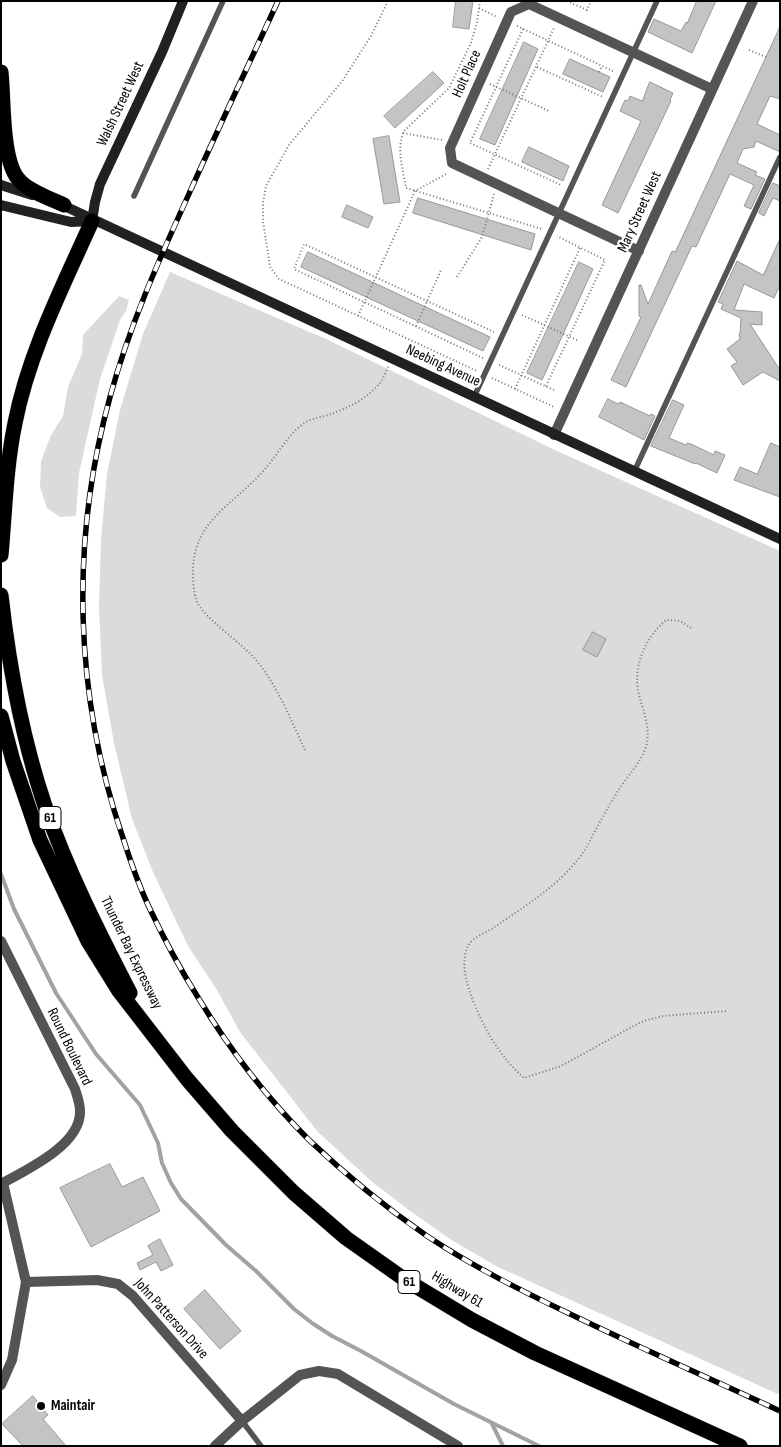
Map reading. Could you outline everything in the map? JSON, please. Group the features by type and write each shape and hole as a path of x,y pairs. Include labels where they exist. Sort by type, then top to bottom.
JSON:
{"highway":[{"path":"1,72 7,154 14,174 22,184 64,205"},
{"path":"1,555 9,462 15,423 27,375 45,325 92,221"},
{"name":"Thunder Bay Expressway","path":"1,595 7,649 19,709 46,806 75,878 147,1025"},
{"name":"Thunder Bay Expressway","path":"1,716 13,761 40,840 88,941 118,991 147,1025"},
{"name":"Highway 61","path":"147,1025 187,1079 232,1131 294,1193 346,1238 368,1254 404,1279 472,1320 535,1352 740,1446"}],"main road":[{"name":"Walsh Street West","path":"92,221 100,184 162,52 183,1"},
{"name":"Neebing Avenue","path":"1,185 64,205 92,221 392,358 780,539"},
{"name":"Neebing Avenue","path":"1,205 72,222 92,221"}],"street":[{"name":"Mary Street West","path":"554,435 752,1"},
{"name":"Holt Place","path":"459,166 452,163 450,148 511,12 528,4 712,89"},
{"path":"459,166 639,251"},
{"name":"Round Boulevard","path":"1,941 75,1089 80,1112 75,1129 63,1145 36,1165 2,1184 26,1282"},
{"name":"John Patterson Drive","path":"26,1282 97,1280 118,1284 133,1296 242,1421"},
{"path":"1,1386 12,1360 26,1282"},
{"path":"215,1446 242,1421 300,1375 319,1371 338,1374 458,1446"}],"lane":[{"path":"134,196 223,1"},
{"path":"474,397 657,1"},
{"path":"634,472 780,158"},
{"path":"242,1421 261,1446"}],"path":[{"path":"388,1 371,36 343,80 285,151 266,186 263,202 263,221 270,268 279,280 564,412"},
{"path":"567,1 587,10 591,1"},
{"path":"479,8 623,76"},
{"path":"484,178 559,18"},
{"path":"523,29 470,142 570,189"},
{"path":"749,50 766,57"},
{"path":"581,62 583,57"},
{"path":"536,66 605,98"},
{"path":"599,72 602,66"},
{"path":"481,79 549,111"},
{"path":"403,133 453,142"},
{"path":"394,146 400,145"},
{"path":"358,316 415,191 459,166"},
{"path":"398,168 403,167"},
{"path":"457,277 482,237 497,184"},
{"path":"401,190 406,188"},
{"path":"470,212 471,208"},
{"path":"504,223 506,218"},
{"path":"524,229 526,224"},
{"path":"546,386 605,260 550,233"},
{"path":"496,332 304,244 294,269 556,391"},
{"path":"310,252 312,248"},
{"path":"515,389 580,248"},
{"path":"416,326 441,270"},
{"path":"381,284 383,280"},
{"path":"590,280 594,282"},
{"path":"398,292 400,288"},
{"path":"407,296 409,292"},
{"path":"417,301 419,297"},
{"path":"579,302 584,304"},
{"path":"513,311 579,341"},
{"path":"451,316 453,312"},
{"path":"571,319 576,322"},
{"path":"470,325 472,321"},
{"path":"558,351 562,353"},
{"path":"305,750 282,700 258,662 248,650 206,614 197,602 193,582 194,558 204,530 225,506 264,471 295,431 307,421 333,413 360,400 380,384 392,358"},
{"path":"548,370 552,372"},
{"path":"691,628 680,621 666,620 656,628 640,657 637,680 647,723 646,744 642,756 602,818 584,854 555,883 521,909 476,938 466,949 464,959 467,982 481,1021 497,1047 524,1078 561,1066 641,1022 662,1016 727,1011"}],"shaded area":[{"path":"170,272 326,339 557,451 780,551 780,1395 498,1267 453,1241 410,1211 370,1180 317,1131 240,1032 217,990 188,946 153,872 132,819 114,743 102,675 99,607 101,539 107,474 120,410 143,334"},
{"path":"119,296 129,300 126,311 120,320 100,379 79,473 76,516 60,517 47,508 40,487 41,461 51,435 63,416 68,387 82,354 83,335"}],"building":[{"path":"456,1 473,1 469,29 453,27"},
{"path":"697,1 716,1 692,53 648,32 654,19 681,31 687,23"},
{"path":"780,27 780,99 770,96 757,124 780,135 780,152 756,141 754,147 743,149 737,163 757,172 755,175 765,179 751,209 744,206 754,185 730,174 696,247 692,246 626,387 611,380 641,317 639,316 639,285 641,285 648,304 672,251 675,252"},
{"path":"524,42 538,49 495,145 480,139"},
{"path":"570,59 610,77 603,92 563,74"},
{"path":"433,72 444,83 395,128 384,116"},
{"path":"650,82 673,93 671,101 618,213 602,205 641,121 620,111 625,100 628,101 630,96 642,101"},
{"path":"389,136 400,202 384,204 373,139"},
{"path":"529,147 569,166 563,181 522,162"},
{"path":"773,183 780,186 780,201 773,198 764,216 759,213"},
{"path":"418,198 535,234 531,250 413,213"},
{"path":"347,205 373,217 368,228 342,217"},
{"path":"780,239 780,285 774,298 744,284 734,310 762,312 762,325 750,324 780,370 780,381 763,372 743,385 731,366 737,362 727,349 740,339 741,318 721,309 723,304 718,302 737,261 763,275"},
{"path":"308,252 490,337 483,351 301,267"},
{"path":"579,262 593,269 542,380 527,373"},
{"path":"608,399 618,404 620,402 650,416 651,414 655,416 644,440 599,417"},
{"path":"673,400 684,405 669,438 686,445 687,443 691,444 714,455 715,451 725,455 717,473 651,446"},
{"path":"771,443 780,447 780,497 734,480 740,467 757,474"},
{"path":"593,632 606,639 597,657 583,650"},
{"path":"110,1164 122,1187 143,1177 160,1211 91,1247 60,1188"},
{"path":"160,1239 173,1265 161,1271 156,1262 140,1270 137,1263 153,1255 148,1246"},
{"path":"205,1290 241,1331 220,1349 184,1309"},
{"path":"33,1396 48,1415 43,1419 66,1446 23,1446 3,1425"}],"waterway":[{"path":"1,874 14,909 56,993 96,1054 140,1105 158,1143 162,1163 181,1199 226,1245 256,1271 294,1309 312,1323 454,1404 539,1446"},
{"path":"492,1424 503,1446"}],"railway":[{"path":"278,1 145,295 126,345 110,397 97,452 88,507 84,563 83,618 87,674 95,729 107,784 131,863 148,905 172,953 223,1037 278,1107 309,1140 352,1178 396,1214 427,1236 496,1277 594,1326 780,1411"}],"place":[{"name":"Maintair","path":"41,1406"}]}
